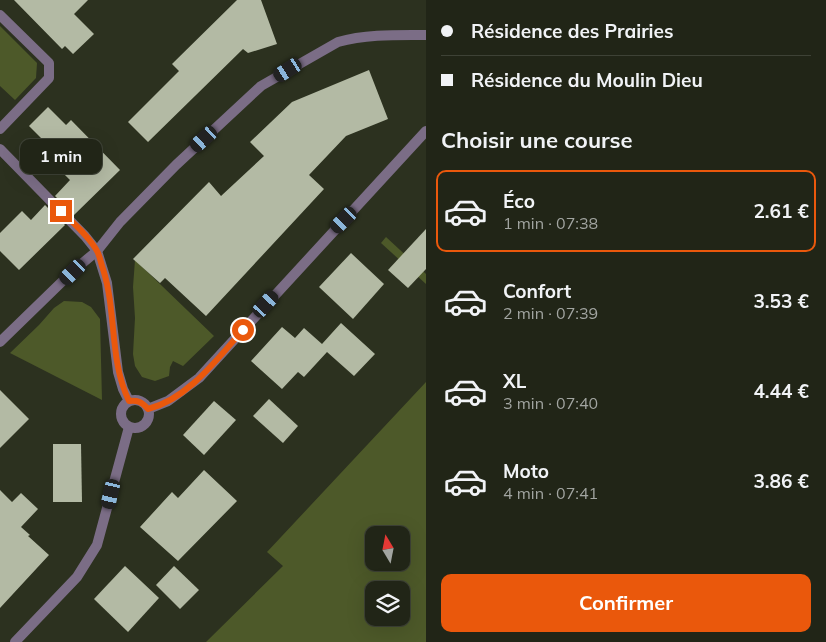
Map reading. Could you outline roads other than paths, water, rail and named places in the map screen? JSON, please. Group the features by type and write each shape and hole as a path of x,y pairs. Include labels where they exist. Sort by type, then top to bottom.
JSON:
{"street":[{"path":"0,15 49,63 48,78 0,129"},
{"path":"0,342 97,251 120,222 176,165 261,86 338,42 350,38 386,35 426,35"},
{"path":"148,409 168,401 199,378 426,131"},
{"path":"0,148 85,236 97,251 107,283 118,372 129,401"},
{"path":"136,400 143,403 148,409 149,416 147,422 142,427 135,429 128,427 121,418 121,411 129,401 136,400"},
{"path":"15,642 77,577 97,545 128,427"}]}
